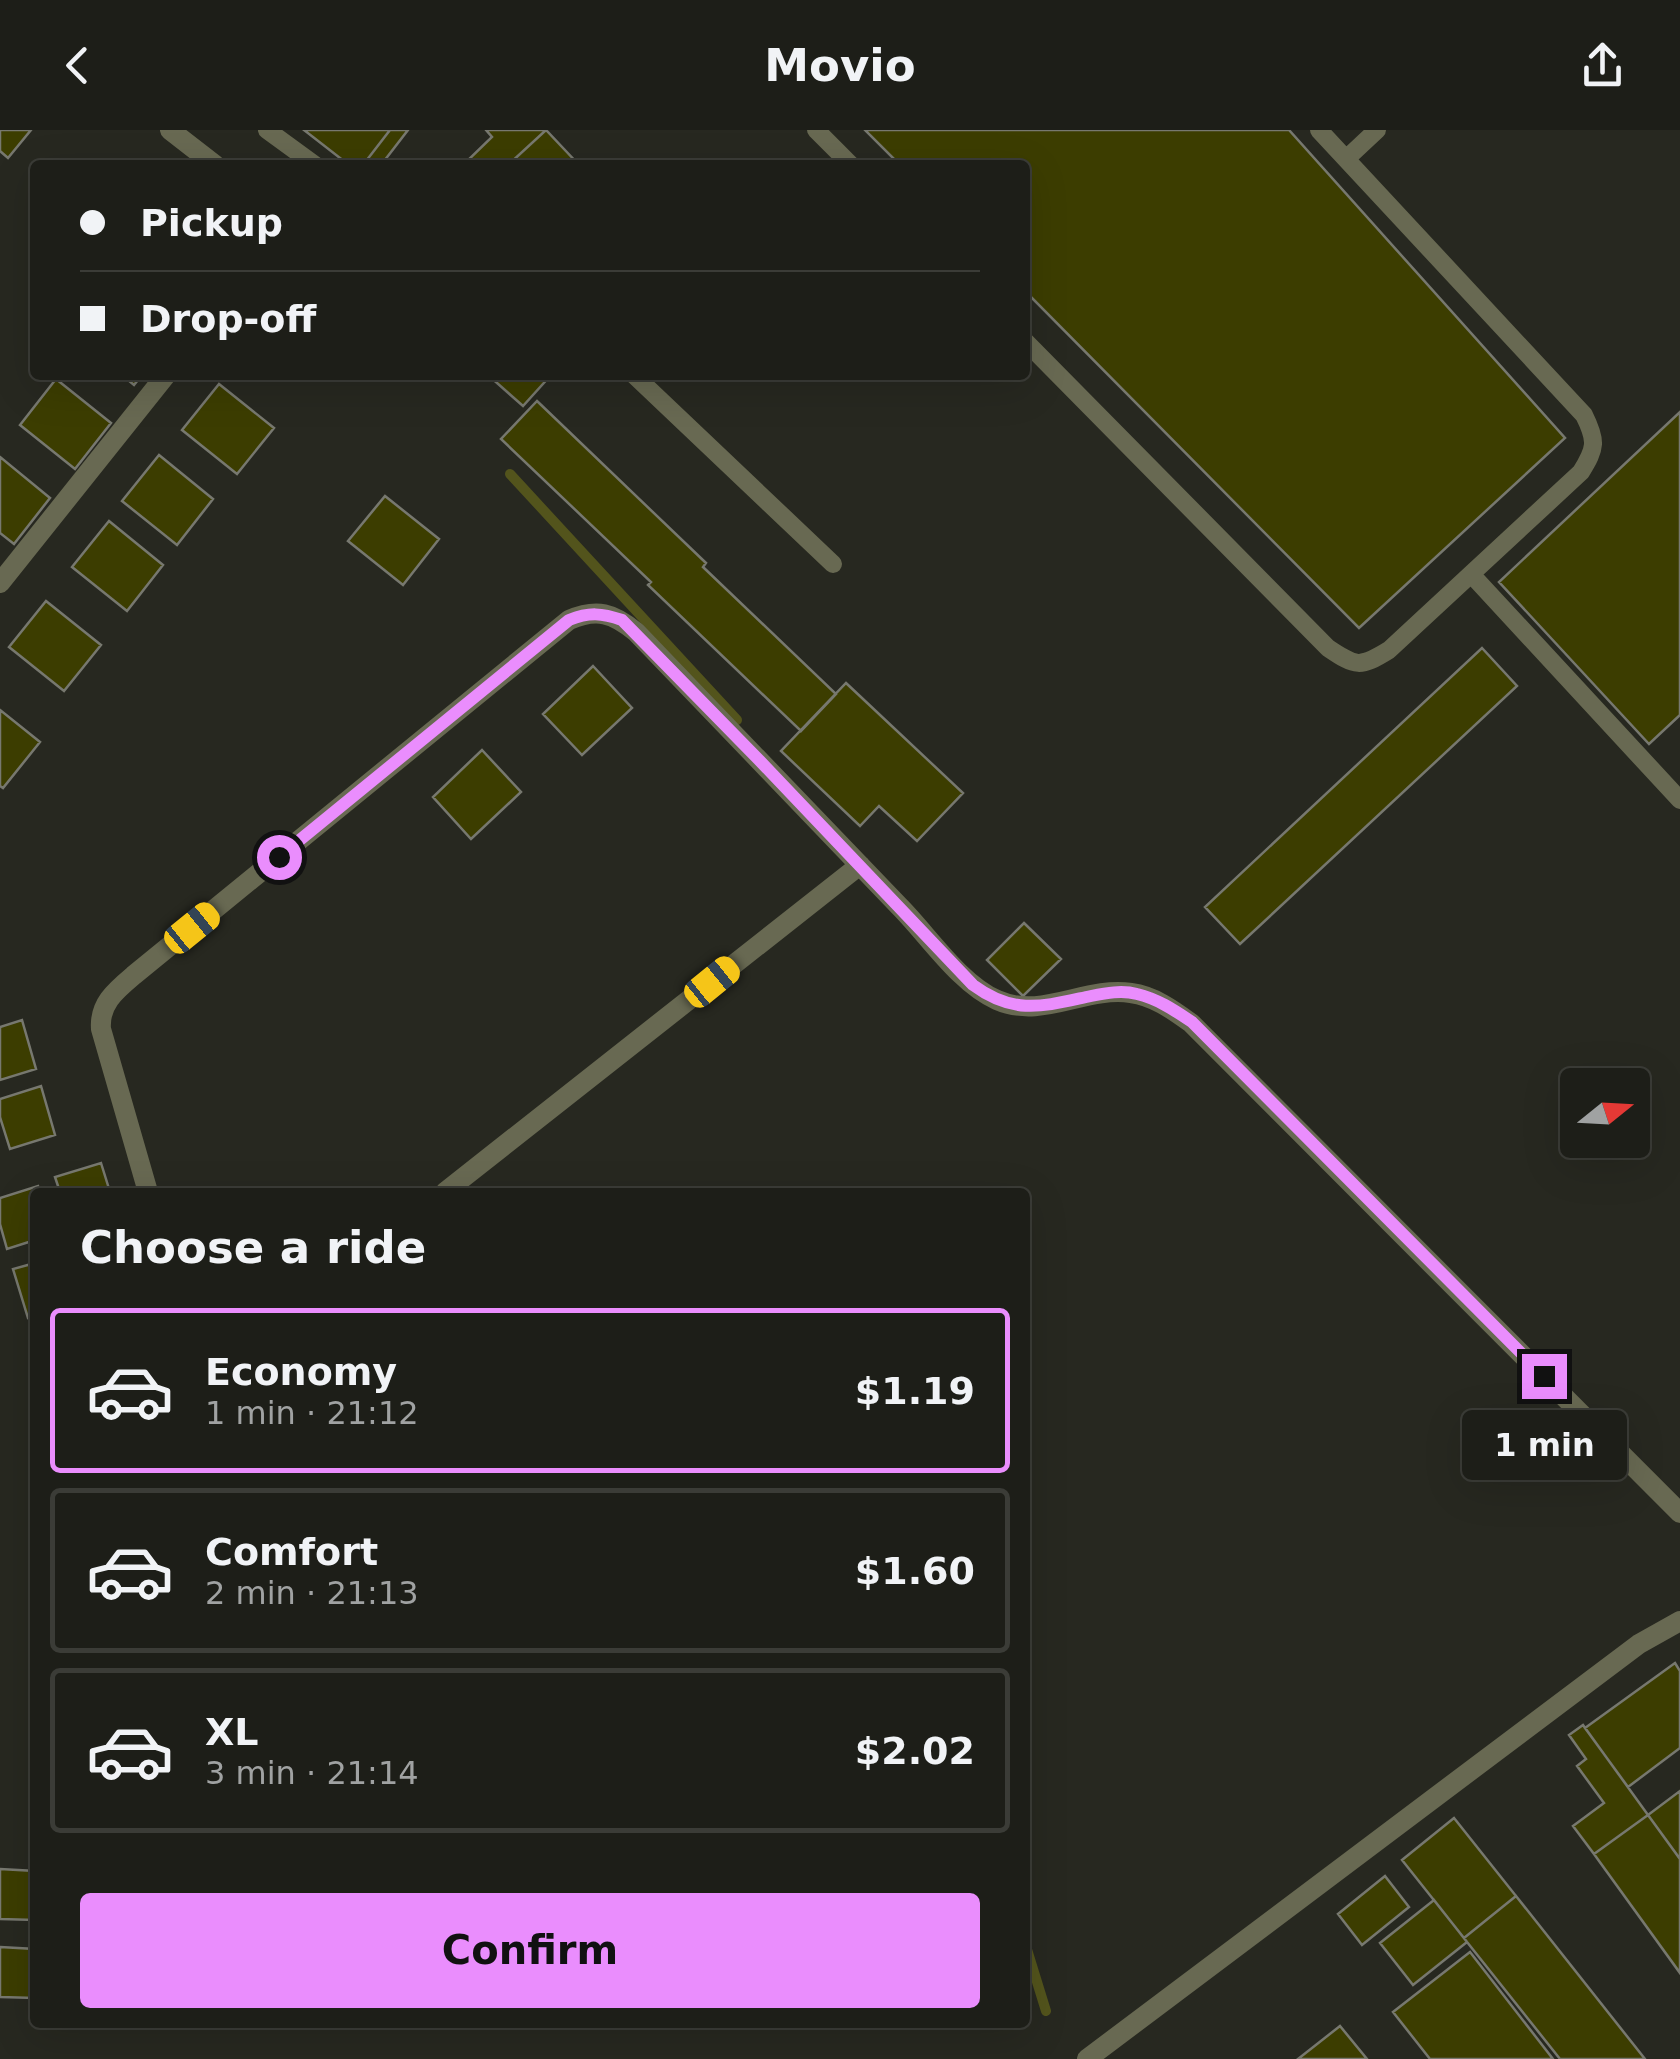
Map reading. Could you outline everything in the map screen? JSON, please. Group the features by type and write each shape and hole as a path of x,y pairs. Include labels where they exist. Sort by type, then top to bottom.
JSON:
{"street":[{"path":"170,130 209,160"},
{"path":"0,583 162,380"},
{"path":"147,1188 101,1030 102,1009 108,999 569,620 586,613 604,614 622,620 984,993 1013,1006 1046,1006 1107,992 1136,993 1164,1004 1192,1022 1680,1513"},
{"path":"450,1188 860,865"},
{"path":"1087,2059 1639,1644 1680,1621"}],"lane":[{"path":"267,130 308,160"},
{"path":"816,130 846,160"},
{"path":"1030,346 1328,648 1350,662 1369,662 1389,650 1581,472 1594,452 1593,434 1584,415 1319,130"},
{"path":"1346,159 1377,130"},
{"path":"639,380 833,564"},
{"path":"1472,574 1680,800"}],"building":[{"path":"0,130 31,130 8,158 0,151"},
{"path":"304,130 390,130 367,160 343,160"},
{"path":"390,130 408,130 385,160 367,160"},
{"path":"486,130 546,130 513,160 468,160 492,137"},
{"path":"546,130 574,160 513,160"},
{"path":"865,130 1289,130 1565,438 1359,628 1030,296 1030,160 895,160"},
{"path":"55,380 111,423 75,469 20,425"},
{"path":"494,380 546,380 523,406"},
{"path":"219,384 274,428 237,474 182,430"},
{"path":"537,401 836,694 801,731 501,439"},
{"path":"1680,412 1680,715 1649,744 1499,582"},
{"path":"159,455 213,499 177,545 122,501"},
{"path":"0,457 50,498 14,544 0,533"},
{"path":"385,496 439,539 403,585 348,541"},
{"path":"109,521 163,565 127,611 72,567"},
{"path":"46,601 101,645 64,691 9,647"},
{"path":"1482,648 1517,686 1240,944 1205,907"},
{"path":"593,666 632,708 582,755 543,714"},
{"path":"846,683 963,793 917,841 879,806 860,826 781,751"},
{"path":"0,710 40,742 3,788 0,786"},
{"path":"482,750 521,792 471,839 433,797"},
{"path":"1024,923 1061,959 1023,996 987,960"},
{"path":"22,1020 36,1069 0,1080 0,1027"},
{"path":"41,1086 55,1135 10,1149 0,1117 0,1099"},
{"path":"101,1163 109,1188 59,1188 55,1177"},
{"path":"30,1189 30,1242 7,1249 0,1224 0,1198"},
{"path":"30,1264 30,1317 28,1318 13,1269"},
{"path":"1675,1663 1680,1671 1680,1748 1628,1787 1585,1728"},
{"path":"1583,1725 1648,1815 1594,1854 1573,1826 1604,1803 1577,1766 1586,1759 1569,1735"},
{"path":"1680,1791 1680,1859 1648,1815"},
{"path":"1648,1815 1680,1859 1680,1973 1594,1854"},
{"path":"1454,1818 1516,1896 1464,1938 1402,1860"},
{"path":"0,1869 30,1871 30,1920 0,1919"},
{"path":"1385,1876 1409,1907 1362,1945 1338,1914"},
{"path":"1516,1896 1645,2059 1560,2059 1467,1942 1464,1938"},
{"path":"1434,1900 1467,1942 1413,1985 1380,1943"},
{"path":"0,1947 30,1949 30,1998 0,1997"},
{"path":"1470,1952 1553,2059 1430,2059 1393,2012"},
{"path":"1340,2026 1367,2059 1298,2059"}],"waterway":[{"path":"510,474 737,720"},
{"path":"1030,1959 1046,2011"}],"route":[{"path":"279,857 569,620 586,613 622,620 973,985 1013,1006 1029,1007 1107,992 1136,993 1164,1004 1192,1022 1544,1376"}]}
